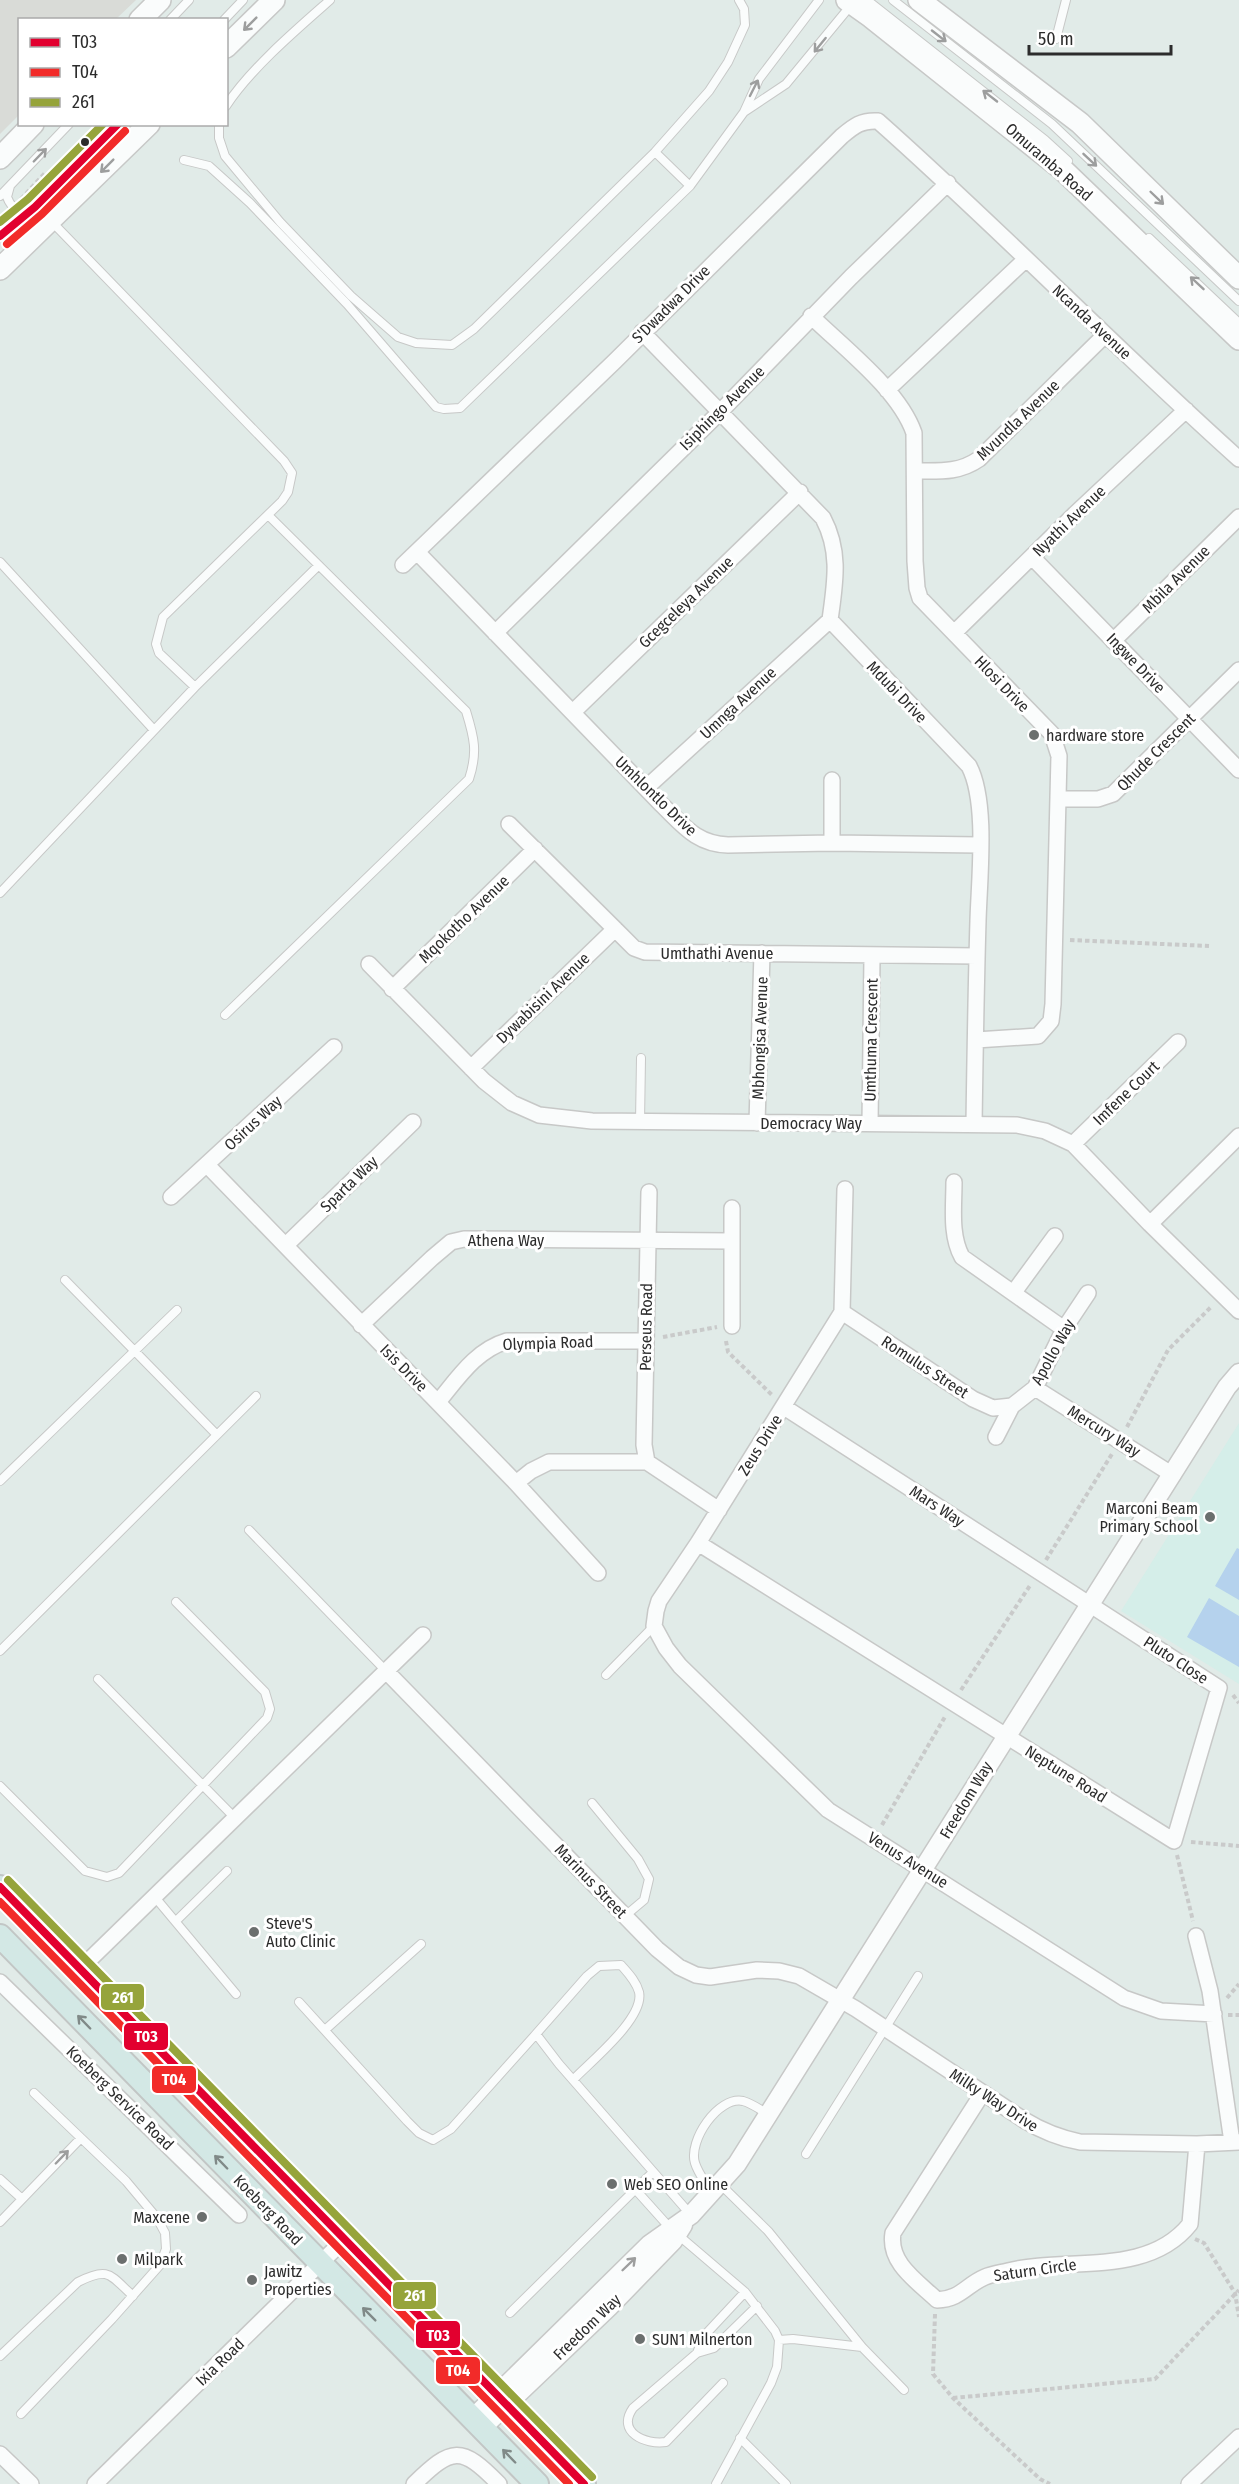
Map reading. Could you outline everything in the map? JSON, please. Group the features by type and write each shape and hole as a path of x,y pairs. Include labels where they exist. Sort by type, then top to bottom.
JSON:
{"main road":[{"path":"142,18 160,0"},
{"path":"228,45 274,0"},
{"path":"919,0 1080,123 1239,278"},
{"name":"Omuramba Road","path":"855,1 1062,169 1239,339"},
{"path":"0,158 31,126"},
{"path":"0,269 146,126"},
{"name":"Koeberg Road","path":"0,1887 584,2484"},
{"name":"Koeberg Road","path":"0,1936 537,2484"}],"street":[{"name":"S'Dwadwa Drive","path":"403,566 777,198 858,123 878,121 948,183"},
{"name":"Ncanda Avenue","path":"948,183 1105,335 1239,459"},
{"name":"Isiphingo Avenue","path":"495,633 948,183"},
{"path":"887,390 1026,259"},
{"name":"Hlosi Drive","path":"812,316 887,390 909,417 914,433 917,588 920,598 1052,734 1059,756 1051,1021 1038,1036 976,1040"},
{"path":"642,332 823,518 832,535 835,578 830,620"},
{"name":"Mvundla Avenue","path":"916,471 954,471 967,467 979,459 1105,335"},
{"name":"Nyathi Avenue","path":"954,633 1186,410"},
{"name":"Gcegceleya Avenue","path":"573,712 800,492"},
{"name":"Mbila Avenue","path":"1113,640 1239,517"},
{"name":"Umhlontlo Drive","path":"417,552 689,831 712,844 979,845"},
{"name":"Ingwe Drive","path":"1032,557 1239,770"},
{"name":"Umnga Avenue","path":"646,788 830,620"},
{"name":"Mdubi Drive","path":"830,620 969,766 978,789 974,1124"},
{"name":"Qhude Crescent","path":"1058,799 1098,799 1113,794 1239,670"},
{"path":"832,780 832,843"},
{"name":"Umthathi Avenue","path":"509,824 634,948 645,952 872,957 977,956"},
{"name":"Mqokotho Avenue","path":"392,989 535,849"},
{"name":"Dywabisini Avenue","path":"471,1068 615,929"},
{"name":"Mbhongisa Avenue","path":"757,1123 762,953"},
{"name":"Umthuma Crescent","path":"870,1124 872,957"},
{"name":"Democracy Way","path":"369,964 471,1068 512,1103 538,1115 592,1121 640,1122 974,1124 1030,1127 1046,1131 1073,1144 1239,1311"},
{"name":"Imfene Court","path":"1073,1144 1178,1042"},
{"name":"Osirus Way","path":"171,1197 208,1166 334,1047"},
{"name":"Sparta Way","path":"286,1245 413,1122"},
{"path":"1150,1224 1239,1136"},
{"name":"Isis Drive","path":"208,1166 516,1483 598,1573"},
{"path":"954,1182 954,1228 957,1248 962,1257 1064,1329"},
{"path":"842,1312 845,1189"},
{"name":"Perseus Road","path":"647,1462 644,1455 646,1241 649,1192"},
{"path":"728,1326 732,1208"},
{"path":"1014,1292 1055,1236"},
{"name":"Athena Way","path":"361,1325 451,1242 464,1239 731,1241"},
{"name":"Apollo Way","path":"996,1437 1012,1406 1035,1388 1064,1329 1088,1293"},
{"name":"Romulus Street","path":"842,1312 973,1399 993,1407 1012,1406"},
{"name":"Zeus Drive","path":"654,1626 659,1601 698,1544 842,1312"},
{"name":"Olympia Road","path":"438,1402 478,1355 500,1343 507,1341 646,1341"},
{"name":"Freedom Way","path":"477,2423 633,2261 681,2224 737,2164 1005,1736 1227,1388 1239,1373"},
{"name":"Mercury Way","path":"1035,1388 1173,1475"},
{"name":"Mars Way","path":"784,1407 1090,1605"},
{"path":"516,1483 531,1471 549,1462 647,1462 719,1510"},
{"name":"Neptune Road","path":"698,1544 1174,1841"},
{"name":"Pluto Close","path":"1090,1605 1219,1688 1174,1841"},
{"name":"Venus Avenue","path":"654,1626 666,1648 680,1666 816,1800 1124,1998 1161,2012 1214,2014"},
{"path":"80,1969 423,1635"},
{"name":"Marinus Street","path":"386,1671 625,1916 679,1967 696,1976 710,1977 757,1970 779,1971 799,1976 840,1999"},
{"path":"1196,1936 1214,2014 1235,2142"},
{"name":"Koeberg Service Road","path":"0,1982 239,2215"},
{"name":"Milky Way Drive","path":"840,1999 982,2094 1044,2132 1080,2142 1197,2144 1235,2142"},
{"path":"937,2300 896,2258 892,2250 893,2234 982,2094"},
{"path":"1182,2234 1190,2224 1192,2214 1197,2144"},
{"name":"Saturn Circle","path":"937,2300 950,2299 984,2277 1011,2270 1127,2259 1144,2255 1164,2247 1182,2234"},
{"name":"Ixia Road","path":"95,2484 345,2239"},
{"path":"1189,2484 1239,2437"},
{"path":"0,2454 31,2484"},
{"path":"414,2484 437,2462 453,2456 473,2459 499,2484"}],"lane":[{"path":"172,18 189,0"},
{"path":"228,103 270,56 330,0"},
{"path":"219,126 219,138 225,156 280,222 351,296 398,337 416,343 452,345 474,329 655,152 709,91 728,62 745,25 744,9 739,0"},
{"path":"184,160 209,166 250,202 347,304 436,407 460,408 690,186 744,112 759,79 819,0"},
{"path":"893,0 1052,124 1239,301"},
{"path":"1056,39 1066,0"},
{"path":"744,112 786,84 855,1 1046,140 1071,164"},
{"path":"226,18 242,2"},
{"path":"0,195 67,126"},
{"path":"0,236 35,207 116,126"},
{"path":"655,152 690,186"},
{"path":"11,185 8,197 13,207 22,212 35,207"},
{"path":"51,221 284,462 292,473 292,482 288,492 268,515 163,617 156,644 159,653 195,687"},
{"path":"1146,236 1239,323"},
{"path":"225,1015 469,779 475,760 474,734 466,711 268,515"},
{"path":"0,562 154,730"},
{"path":"0,893 195,687 318,566"},
{"path":"640,1122 641,1058"},
{"path":"65,1280 216,1435"},
{"path":"0,1481 177,1310"},
{"path":"0,1651 256,1396"},
{"path":"249,1530 386,1671"},
{"path":"0,1786 85,1871 107,1876 119,1872 267,1718 270,1708 265,1692 176,1602"},
{"name":"Zeus Drive","path":"606,1675 654,1626"},
{"path":"98,1679 235,1818"},
{"path":"592,1803 638,1859 649,1880 644,1900 625,1916"},
{"path":"176,1921 227,1871"},
{"path":"154,1896 236,1994"},
{"path":"326,2030 421,1944"},
{"path":"299,2002 407,2121 419,2133 434,2140 451,2128 587,1976 599,1966 621,1965 633,1978 639,1994 636,2012 627,2025 573,2080"},
{"path":"806,2154 918,1976"},
{"path":"536,2034 653,2172 681,2224"},
{"path":"21,2414 133,2296 160,2265 166,2249 165,2233 157,2218 126,2181 34,2093"},
{"path":"768,2114 742,2101 726,2105 711,2117 699,2136 694,2153 695,2163 716,2188 768,2231 862,2347 904,2390"},
{"path":"0,2222 81,2138"},
{"path":"510,2313 653,2172"},
{"path":"0,2179 21,2198"},
{"path":"636,2189 681,2224 757,2306 779,2340 777,2367 716,2484"},
{"path":"0,2356 78,2282 92,2275 102,2272 110,2275 133,2296"},
{"path":"697,2353 704,2336 745,2292"},
{"path":"723,2383 666,2442 648,2442 627,2426 627,2418 633,2408 697,2353 714,2348 757,2306"},
{"path":"779,2340 792,2339 862,2347"},
{"path":"740,2438 786,2484"}],"path":[{"path":"1054,939 1209,946"},
{"path":"646,1341 728,1326 728,1352 784,1407"},
{"path":"1234,1695 1239,1703"},
{"path":"1196,1936 1174,1841 1239,1846"},
{"path":"1182,2234 1204,2243 1237,2292 1239,2317"},
{"path":"953,2398 1155,2379 1237,2292"},
{"path":"937,2300 933,2374 953,2398 1040,2479 1050,2484"}],"shaded area":[{"path":"0,0 136,0 117,18 18,18 18,116 0,134"},
{"name":"Marconi Beam Primary School","path":"1239,1423 1239,1684 1121,1611"},
{"path":"1237,1548 1239,1549 1239,1600 1215,1586"},
{"path":"1209,1598 1239,1616 1239,1667 1187,1637"}],"transit line":[{"name":"261","path":"0,222 28,199 101,126"},
{"name":"T03","path":"0,236 35,207 116,126"},
{"name":"T04","path":"7,244 42,214 125,131"},
{"name":"261","path":"8,1880 592,2477"},
{"name":"T03","path":"0,1887 584,2484"},
{"name":"T04","path":"0,1902 569,2484"}],"place":[{"name":"hardware store","path":"1034,735"},
{"name":"Marconi Beam Primary School","path":"1210,1517"},
{"name":"Steve'S Auto Clinic","path":"254,1932"},
{"name":"Web SEO Online","path":"612,2184"},
{"name":"Maxcene","path":"202,2217"},
{"name":"Milpark","path":"122,2259"},
{"name":"Jawitz Properties","path":"252,2280"},
{"name":"SUN1 Milnerton","path":"640,2339"}]}
